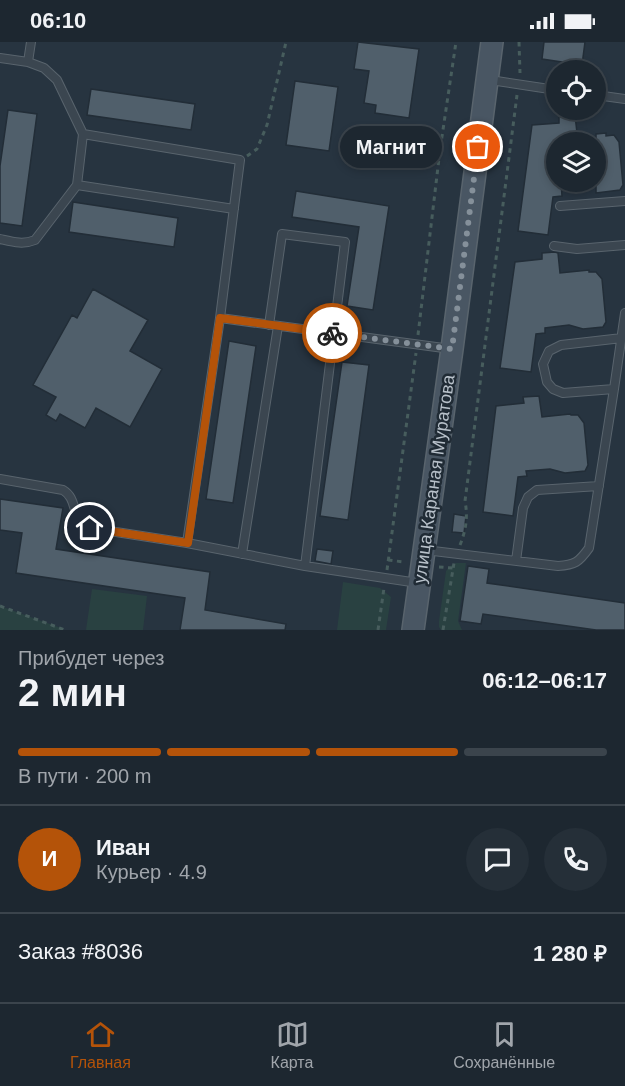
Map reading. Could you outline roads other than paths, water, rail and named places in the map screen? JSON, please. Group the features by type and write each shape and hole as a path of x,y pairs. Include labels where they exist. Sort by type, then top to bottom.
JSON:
{"main road":[{"name":"улица Караная Муратова","path":"413,630 492,42"}],"lane":[{"path":"28,62 31,42"},
{"path":"0,58 28,62 44,68 57,80 83,134 77,185 35,240 18,243 0,239"},
{"path":"487,80 546,88"},
{"path":"606,96 625,99"},
{"path":"83,134 240,160 188,543"},
{"path":"77,185 234,209"},
{"path":"560,206 625,201"},
{"path":"242,554 273,326 282,234 345,242 305,566"},
{"path":"554,246 577,249 625,246"},
{"path":"424,550 558,566 570,565 580,560 589,548 625,313"},
{"path":"220,318 452,349"},
{"path":"614,389 563,393 553,389 547,382 543,364 549,351 561,345 622,338"},
{"path":"0,479 63,489 73,499 81,523 90,528 188,543 305,566 420,583"},
{"path":"516,561 523,508 528,497 537,490 599,486"}],"place":[{"name":"Магнит","path":"478,147"}]}
